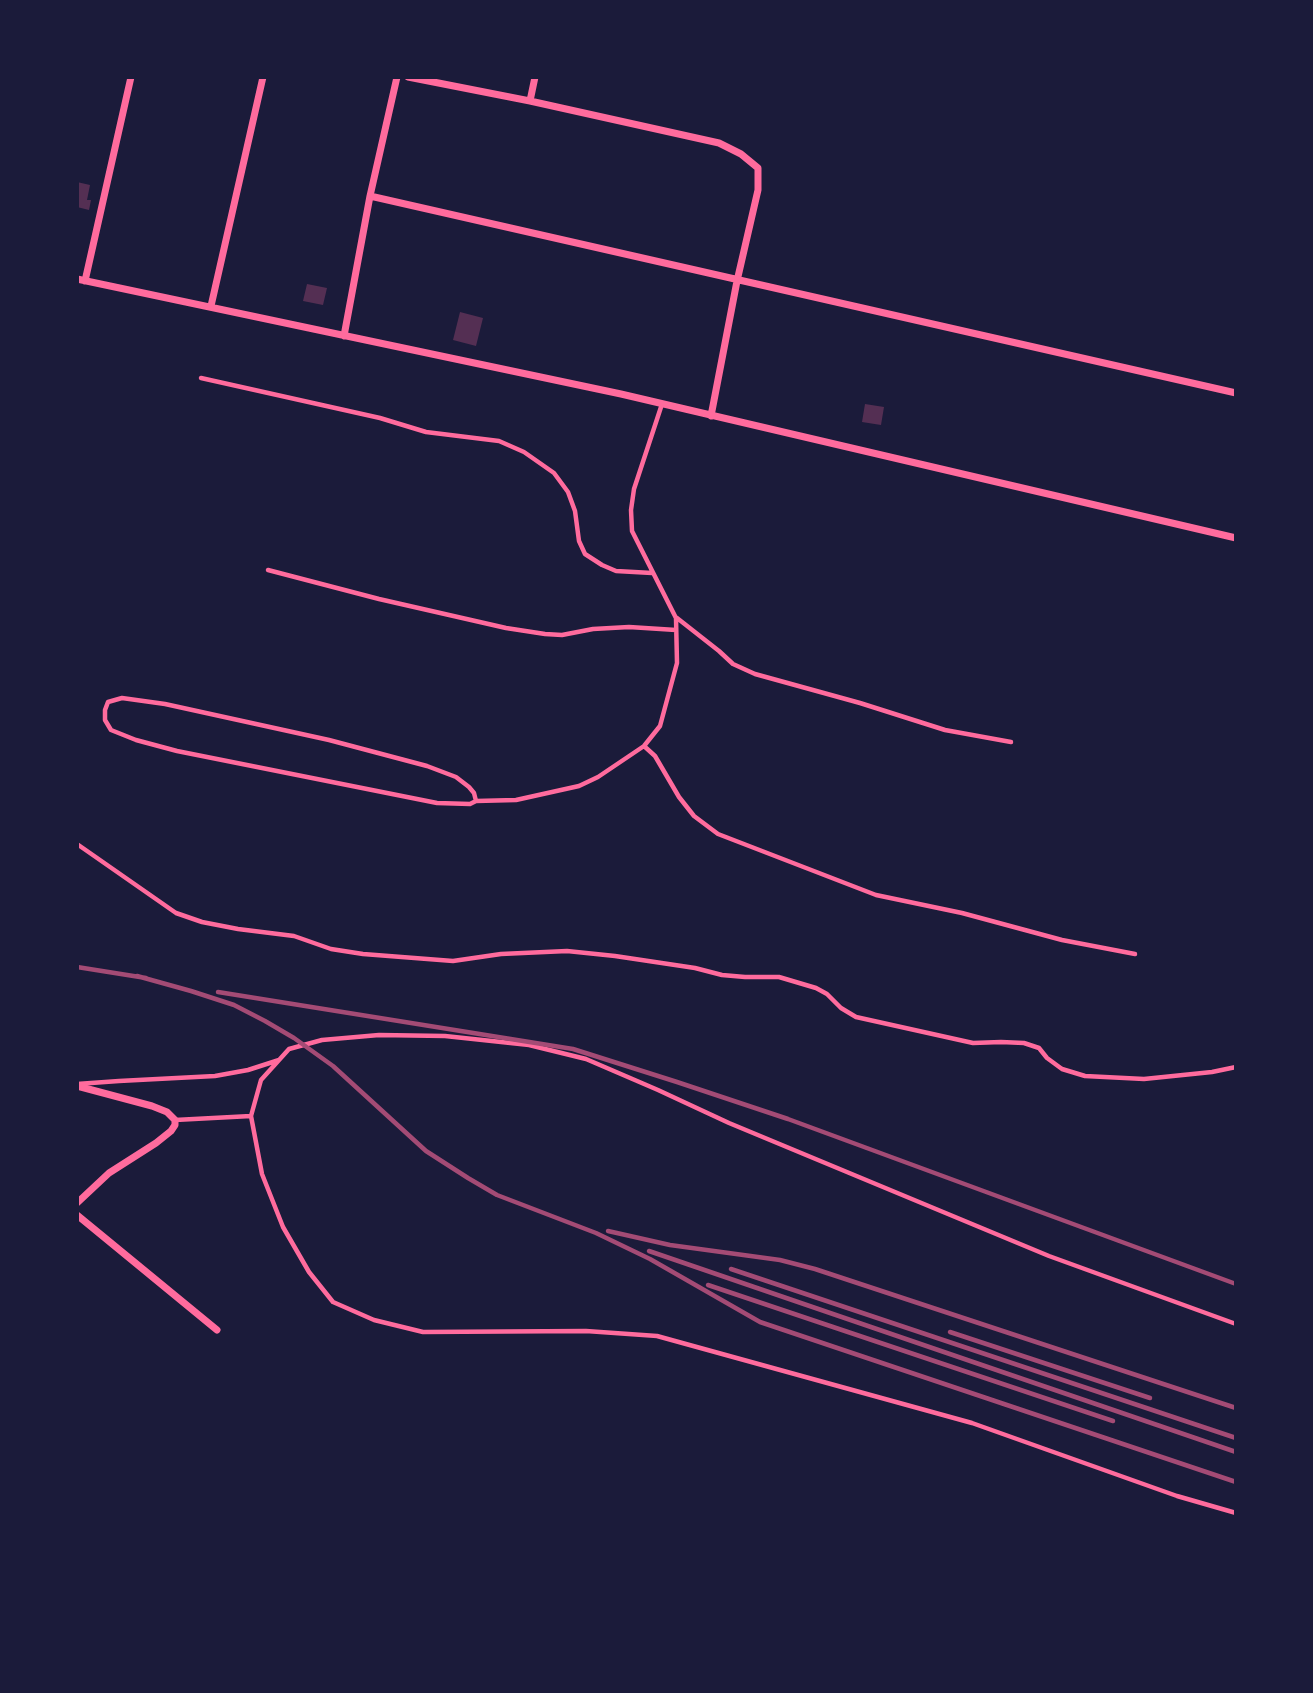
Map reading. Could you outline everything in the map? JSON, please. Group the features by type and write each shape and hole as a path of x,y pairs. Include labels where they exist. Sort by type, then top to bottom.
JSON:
{"street":[{"path":"131,77 81,280 662,404 1236,538"},
{"path":"211,306 263,77"},
{"path":"344,336 370,196 397,77"},
{"path":"408,77 530,101 719,144 741,154 758,168 758,190 710,416"},
{"path":"530,101 535,77"},
{"path":"370,196 1236,393"},
{"path":"77,1085 152,1106 167,1112 176,1120 171,1131 109,1172 77,1203"},
{"path":"77,1215 217,1330"}],"lane":[{"path":"201,378 380,418 426,432 499,440 524,452 554,473 568,492 575,511 579,541 585,554 616,571 653,573"},
{"path":"662,404 634,489 632,531 676,618 733,664 755,674 871,706 945,730 1011,741"},
{"path":"268,570 506,628 545,634 562,635 593,629 629,627 676,630"},
{"path":"476,801 470,787 456,777 427,765 329,740 165,704 122,698 108,702 105,710 105,720 111,730 177,751 437,803 470,804 476,801 516,800 579,786 598,777 644,746 660,726 677,663 676,618"},
{"path":"644,746 655,756 679,797 694,816 718,834 876,895 962,913 1062,940 1135,954"},
{"path":"77,844 176,913 202,922 294,936 331,949 453,961 501,954 567,951 668,964 723,975 779,977 816,988 856,1017 973,1043 1024,1044 1039,1048 1062,1069 1085,1076 1144,1079 1236,1067"},
{"path":"1236,1324 1049,1256 729,1123 586,1059 529,1045 445,1036 379,1035 322,1040 289,1049 261,1080 251,1116 262,1174 283,1227 309,1272 333,1302 374,1320 423,1332 586,1331 657,1336 972,1423 1177,1496 1236,1513"},
{"path":"77,1085 215,1076 280,1060"},
{"path":"176,1120 251,1116"}],"building":[{"path":"77,182 90,185 87,200 91,200 89,210 77,207"},
{"path":"307,284 327,288 323,305 303,301"},
{"path":"460,312 483,318 476,346 453,340"},
{"path":"865,404 884,407 881,425 862,422"}],"railway":[{"path":"77,967 146,978"},
{"path":"137,976 234,1005 265,1021 333,1066 426,1151 468,1178 497,1195 596,1233 650,1259 760,1322 1236,1482"},
{"path":"218,992 573,1049 788,1119 1236,1284"},
{"path":"608,1231 670,1245 780,1260 815,1269 1236,1408"},
{"path":"649,1251 1236,1452"},
{"path":"731,1269 1236,1438"},
{"path":"708,1285 1113,1421"},
{"path":"950,1332 1150,1398"}]}
